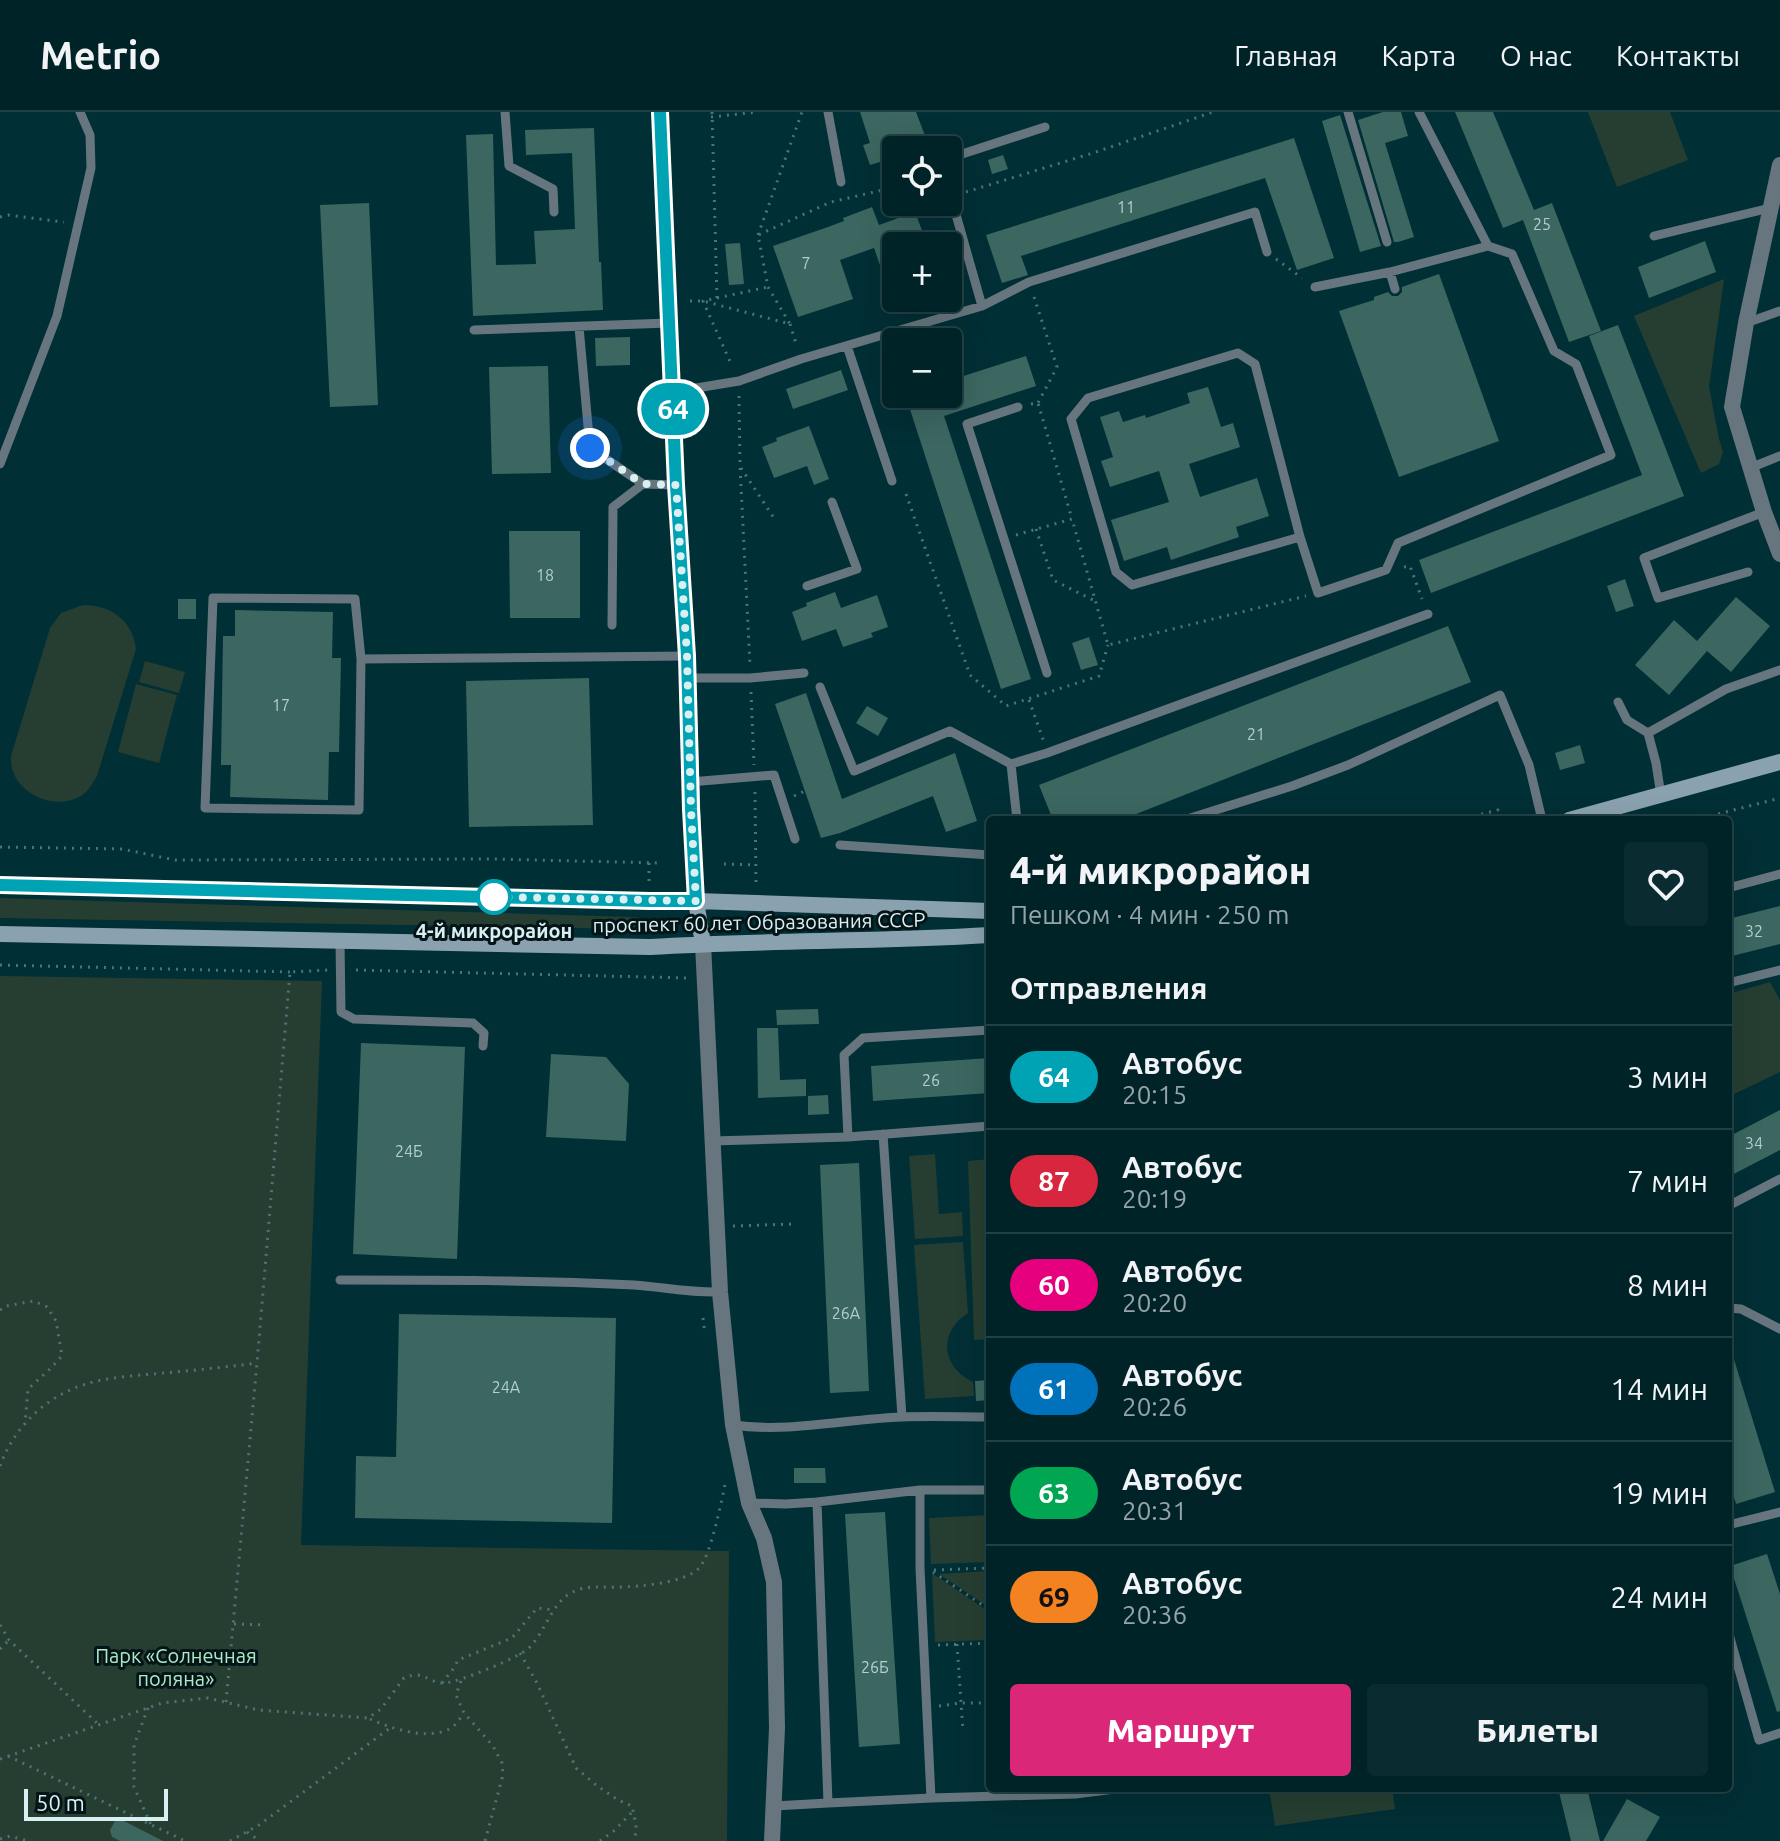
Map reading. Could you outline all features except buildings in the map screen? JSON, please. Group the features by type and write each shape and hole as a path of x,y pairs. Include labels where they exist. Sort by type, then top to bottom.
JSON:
{"main road":[{"path":"660,112 696,901 703,944"},
{"path":"1584,816 1780,762"},
{"name":"проспект 60 лет Образования СССР","path":"0,885 986,911"},
{"name":"проспект 60 лет Образования СССР","path":"0,934 650,947 986,935"}],"street":[{"path":"1780,165 1746,323 1732,407 1780,554"},
{"path":"703,944 720,1292 733,1425 749,1503 764,1538 774,1582 777,1728 772,1841"}],"lane":[{"path":"0,464 57,316 91,168 90,135 80,112"},
{"path":"505,112 509,166 553,189 554,212"},
{"path":"828,112 841,182"},
{"path":"1348,112 1387,242"},
{"path":"1419,112 1488,246"},
{"path":"962,154 1045,127"},
{"path":"1654,236 1770,208"},
{"path":"672,392 739,381 801,359 982,306 1029,282 1255,212 1267,252"},
{"path":"956,216 982,306"},
{"path":"1300,537 1132,585 1116,572 1071,419 1088,398 1238,353 1255,364 1300,537 1318,593 1386,570 1398,543 1611,455 1576,364 1554,351 1512,254 1488,246 1390,272 1315,287"},
{"path":"1390,272 1395,289"},
{"path":"1746,323 1780,311"},
{"path":"474,330 669,323"},
{"path":"579,327 590,448 643,484 676,485"},
{"path":"847,346 892,481"},
{"path":"1018,407 967,424 1047,673"},
{"path":"1750,468 1780,456"},
{"path":"612,625 613,507 643,484"},
{"path":"807,586 857,569 832,502"},
{"path":"1748,572 1658,598 1644,558 1764,512"},
{"path":"213,598 355,599 361,659 359,810 205,808 213,598"},
{"path":"820,687 854,771 950,731 1011,764 1428,614"},
{"path":"361,659 687,656"},
{"path":"1648,733 1726,689 1780,670"},
{"path":"688,678 750,678 804,673"},
{"path":"1197,816 1348,765 1500,695 1529,765 1541,816"},
{"path":"1618,702 1627,720 1648,733 1661,796"},
{"path":"1011,764 1017,816"},
{"path":"690,782 774,775 795,839"},
{"path":"840,845 986,855"},
{"path":"1732,887 1780,874"},
{"path":"340,941 341,1012 354,1019 473,1023 484,1033 483,1046"},
{"path":"1732,982 1780,970"},
{"path":"848,1137 844,1055 863,1038 986,1030"},
{"path":"713,1141 848,1137 986,1126"},
{"path":"883,1134 902,1417"},
{"path":"1732,1204 1780,1179"},
{"path":"340,1280 636,1285 720,1292"},
{"path":"1732,1308 1741,1309 1780,1329"},
{"path":"733,1425 802,1426 902,1417 986,1417"},
{"path":"749,1503 817,1502 920,1490 986,1490"},
{"path":"920,1490 931,1798"},
{"path":"817,1502 828,1803"},
{"path":"1732,1524 1780,1512"},
{"path":"1732,1645 1759,1740 1780,1733"},
{"path":"774,1806 1054,1792"}],"path":[{"path":"717,298 712,114 758,112"},
{"path":"801,359 790,324 768,287 758,235 802,112"},
{"path":"962,194 1213,112"},
{"path":"758,235 831,202 882,190"},
{"path":"0,217 8,215 78,224"},
{"path":"1267,252 1315,287"},
{"path":"1029,282 1057,367 1038,403 1072,519"},
{"path":"690,301 768,287"},
{"path":"703,301 790,324"},
{"path":"703,301 739,381 740,466 755,778 756,885"},
{"path":"1018,407 1038,403"},
{"path":"740,466 774,518"},
{"path":"906,494 970,675 1006,706 1099,676 1108,645"},
{"path":"1036,529 1053,580 1097,602"},
{"path":"1410,566 1428,614"},
{"path":"1029,699 1047,753"},
{"path":"1710,816 1780,798"},
{"path":"1474,816 1498,810 1499,814"},
{"path":"0,847 122,849 175,860 492,859 661,863"},
{"path":"649,863 649,882"},
{"path":"724,864 756,865"},
{"path":"0,965 692,978"},
{"path":"650,969 650,977"},
{"path":"226,1702 290,972"},
{"path":"717,1226 793,1224"},
{"path":"0,1310 34,1301 47,1307 56,1321 62,1356 28,1389 25,1424"},
{"path":"0,1466 36,1411 87,1383 257,1363"},
{"path":"368,1718 381,1709 404,1678 416,1675 441,1684 461,1681 529,1648 569,1594 588,1586 659,1584 687,1576 699,1568 707,1552 726,1479"},
{"path":"925,1569 986,1568"},
{"path":"925,1569 986,1607"},
{"path":"441,1684 458,1660 512,1638 537,1608 555,1610"},
{"path":"234,1624 266,1625"},
{"path":"0,1625 9,1640 98,1725"},
{"path":"0,1649 9,1640"},
{"path":"924,1643 986,1643"},
{"path":"957,1644 963,1731"},
{"path":"520,1653 576,1768 618,1800 632,1806 635,1841"},
{"path":"461,1681 456,1695 464,1713 493,1746 502,1763 503,1775 485,1840 491,1841"},
{"path":"0,1759 162,1703 208,1698 258,1710 368,1718 390,1728 433,1734 453,1727 464,1713"},
{"path":"928,1708 986,1703"},
{"path":"148,1708 134,1745 134,1787 151,1825"},
{"path":"230,1841 259,1825 390,1728"},
{"path":"8,1756 185,1841"},
{"path":"600,1841 633,1811"},
{"path":"247,1832 260,1841"},
{"path":"0,1839 10,1836 28,1841"}],"green space":[{"path":"1588,112 1670,112 1688,160 1617,187"},
{"path":"1724,279 1709,387 1723,452 1719,464 1701,473 1634,316"},
{"path":"83,605 102,608 118,616 130,630 136,649 97,776 81,796 57,802 45,800 24,788 12,768 11,756 50,628 61,613"},
{"path":"145,661 185,672 179,693 139,682"},
{"path":"136,684 177,695 159,763 118,752"},
{"path":"0,898 632,917 639,918 643,924 634,929 0,918"},
{"name":"Парк «Солнечная поляна»","path":"0,976 322,981 301,1545 729,1551 727,1841 0,1841"},
{"path":"1770,982 1780,1000 1780,1072 1732,1095 1732,993"},
{"path":"935,1154 939,1214 962,1212 963,1236 915,1239 909,1156"},
{"path":"986,1159 986,1339 974,1340 968,1161"},
{"path":"963,1242 968,1313 952,1330 947,1349 954,1368 973,1382 974,1396 925,1399 914,1245"},
{"path":"986,1515 986,1562 931,1564 929,1518"},
{"path":"986,1571 986,1605 939,1574"},
{"path":"932,1573 986,1610 985,1640 935,1642"},
{"path":"1270,1792 1393,1792 1395,1809 1275,1826"}],"bus line":[{"name":"64","path":"0,885 696,901 660,112"}],"place":[{"name":"4-й микрорайон","path":"494,897"}],"route":[{"path":"494,897 696,901 687,656 676,485 643,484 590,448"}]}
